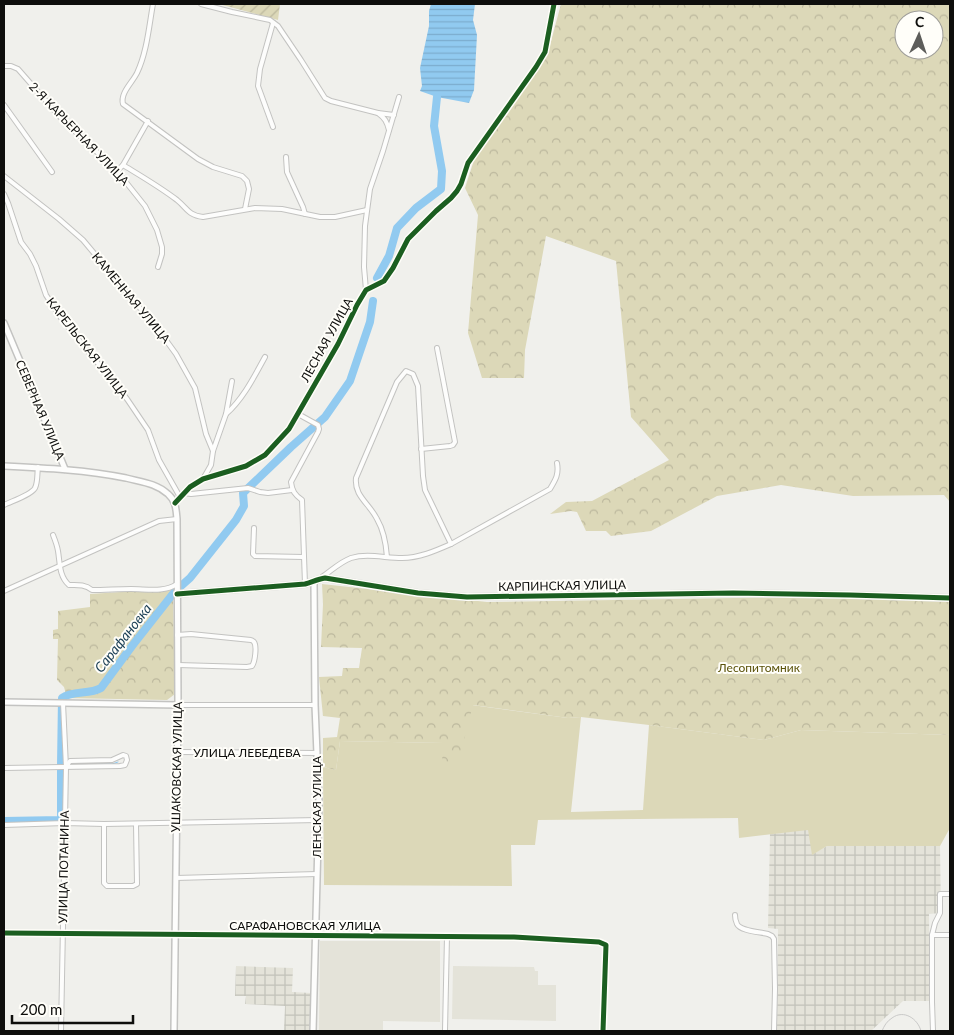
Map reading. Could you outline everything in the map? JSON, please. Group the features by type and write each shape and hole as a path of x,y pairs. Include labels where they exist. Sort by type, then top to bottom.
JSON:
{"street":[{"path":"153,4 144,53 137,73 123,94 124,104 198,159 209,165 242,176 247,181 249,189 245,209"},
{"path":"201,4 270,20 278,26 325,98 378,113 394,115"},
{"name":"ЛЕСНАЯ УЛИЦА","path":"175,503 190,487 203,479 246,466 265,455 290,429 366,290 384,281 393,268 408,238 451,198 461,184 468,163 536,68 545,52 554,4"},
{"path":"273,23 260,69 258,86 273,127"},
{"name":"2-Я КАРЬЕРНАЯ УЛИЦА","path":"4,66 18,69 61,118 117,171 145,206 157,230 162,247 158,267"},
{"name":"ЛЕСНАЯ УЛИЦА","path":"366,290 364,267 365,226 370,188 399,97"},
{"path":"4,105 52,172"},
{"path":"378,113 384,118 389,130"},
{"path":"117,171 123,165 148,121"},
{"path":"286,157 287,172 305,214"},
{"name":"2-Я КАРЬЕРНАЯ УЛИЦА","path":"123,165 178,201 195,216 203,217 255,208 282,209 320,217 335,217 367,210"},
{"name":"КАМЕННАЯ УЛИЦА","path":"4,176 60,219 83,240 160,332 176,354 196,388 206,434 213,451"},
{"name":"КАРЕЛЬСКАЯ УЛИЦА","path":"4,194 21,242 36,266 46,295 61,318 126,399 148,430 159,460 180,497"},
{"name":"СЕВЕРНАЯ УЛИЦА","path":"4,323 65,469"},
{"path":"421,449 450,446 455,442 437,348"},
{"path":"226,414 242,396 265,357"},
{"path":"388,557 385,538 378,520 371,508 357,492 355,485 356,478 397,382 406,371 413,374 418,386 422,476 425,490 451,544"},
{"path":"203,479 211,465 213,451 226,414 232,381"},
{"path":"298,414 317,424 319,428 292,482 292,490 302,500 305,584"},
{"path":"177,594 305,584 320,579 345,561 353,558 373,556 400,558 434,552 550,489 558,471 557,463"},
{"path":"4,466 65,469 115,476 150,483 175,498 180,497"},
{"path":"4,505 35,489 38,468"},
{"path":"184,493 191,494 248,488 268,493 292,490"},
{"path":"170,495 175,503"},
{"name":"УШАКОВСКАЯ УЛИЦА","path":"174,1031 178,705 177,518 175,503"},
{"path":"4,591 159,522 177,518"},
{"path":"254,528 253,554 255,556 303,558"},
{"path":"53,535 58,548 64,580 69,585 84,585 92,590 154,590 167,589 177,584"},
{"name":"КАРПИНСКАЯ УЛИЦА","path":"320,579 333,579 418,593 467,597 733,593 950,598"},
{"name":"ЛЕНСКАЯ УЛИЦА","path":"313,1031 318,820 314,582"},
{"path":"178,635 191,634 251,640 254,641 255,645 252,666 178,665"},
{"path":"4,702 315,705"},
{"name":"УЛИЦА ПОТАНИНА","path":"61,1031 66,767 64,703"},
{"name":"УЛИЦА ЛЕБЕДЕВА","path":"177,752 317,753"},
{"path":"4,768 66,767 120,766 125,765 127,760 126,756 123,756 112,760 70,761 66,767"},
{"path":"4,825 318,820"},
{"path":"104,824 104,883 107,886 133,886 137,884 136,824"},
{"path":"176,878 317,874"},
{"path":"933,1031 932,935 940,913 940,894 950,894"},
{"path":"735,915 736,922 742,929 768,934 774,939 774,1031"},
{"name":"САРАФАНОВСКАЯ УЛИЦА","path":"4,933 514,937 599,942 606,945 603,1031"},
{"path":"932,935 950,935"},
{"path":"444,1031 447,936"}],"shaded area":[{"path":"808,829 813,854 827,846 940,846 941,913 929,914 930,1001 903,1001 871,1031 777,1031 778,929 768,928 770,834"},
{"path":"320,941 440,941 440,1022 383,1021 383,1031 319,1031"},
{"path":"236,966 293,968 292,992 311,993 309,1031 284,1031 285,1006 245,1004 246,996 235,996"},
{"path":"453,966 534,967 535,971 538,971 538,985 556,985 556,1021 452,1019"}],"green space":[{"path":"219,4 280,4 278,20"},
{"path":"561,4 950,4 950,502 944,495 853,496 781,485 717,496 651,531 611,536 606,531 586,531 577,512 550,514 566,502 592,501 669,460 631,417 616,261 546,236 525,350 524,378 482,378 468,333 478,215 465,188 475,157 538,70 550,45"},
{"name":"Лесопитомник","path":"322,584 487,602 803,597 950,601 950,735 801,730 764,740 581,717 568,718 473,705 457,767 442,764 443,743 340,741 336,770 323,767 323,738 337,737 340,718 323,716 319,677 342,676 343,668 359,668 362,648 321,647"},
{"path":"173,589 175,694 167,700 67,698 64,687 57,680 58,639 53,639 53,630 58,629 58,611 90,607 90,594 136,591 160,592"},
{"path":"472,705 568,718 581,717 571,812 643,810 649,725 764,740 801,730 950,735 950,828 940,846 827,846 812,855 808,830 739,838 738,818 538,820 535,845 511,845 512,886 324,885 323,767 336,770 340,741 443,743"}],"water":[{"path":"431,4 475,4 473,20 477,35 474,90 469,103 437,97 420,91 422,86 420,68 429,26"}],"waterway":[{"name":"Сарафановка","path":"377,278 389,256 397,228 416,208 441,189 442,171 434,126 437,97"},
{"name":"Сарафановка","path":"181,586 190,578 236,520 244,506 243,493 325,417 350,381 370,322 373,301"},
{"name":"Сарафановка","path":"61,766 62,698 71,694 101,688 176,590"},
{"path":"70,764 112,764 118,762"},
{"name":"Сарафановка","path":"4,821 61,820 61,768"}],"tram line":[{"path":"882,1031 885,1025 897,1015 906,1015 914,1019 921,1031"}],"cycle path":[{"path":"175,503 190,487 203,479 246,466 265,455 289,429 338,344 366,290 384,281 408,239 457,191 468,163 536,67 545,52 554,4"},
{"path":"177,594 305,584 325,578 418,593 467,597 733,593 950,598"},
{"path":"4,933 514,937 599,942 606,945 603,1031"}]}
